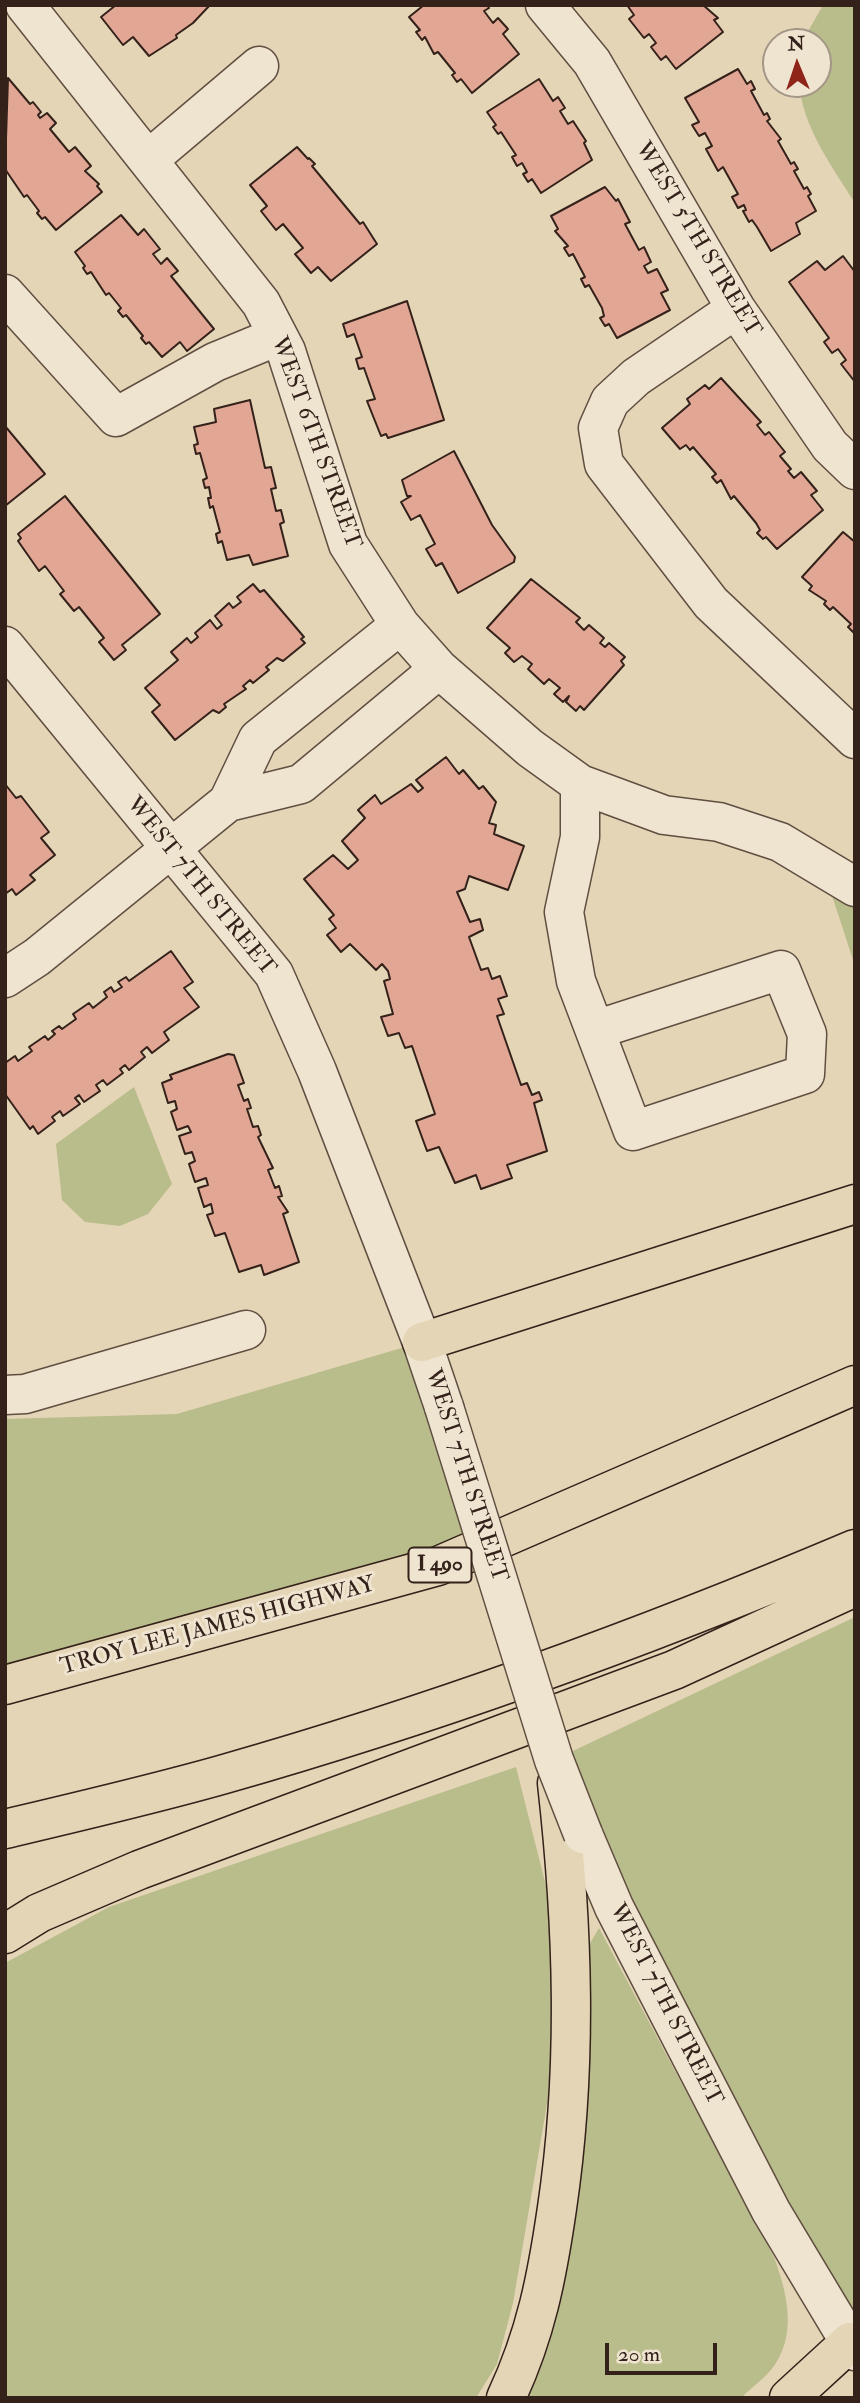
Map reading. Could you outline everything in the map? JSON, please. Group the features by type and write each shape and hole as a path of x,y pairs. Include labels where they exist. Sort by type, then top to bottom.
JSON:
{"highway":[{"path":"422,1342 855,1204"},
{"name":"TROY LEE JAMES HIGHWAY","path":"5,1685 438,1566 855,1385"},
{"path":"5,1829 222,1774 455,1700 755,1591 855,1549"},
{"path":"5,1934 39,1913 139,1870 674,1670 855,1587"},
{"path":"506,2398 527,2355 546,2288 567,2144 572,2050 570,1918 573,1837"},
{"path":"789,2398 852,2346"}],"street":[{"name":"WEST 6TH STREET","path":"25,5 261,303 286,351 348,544 400,625 439,669 530,748 580,784 664,815 719,822 780,842 855,887"},
{"name":"WEST 5TH STREET","path":"545,5 592,62 736,309 830,446 855,470"},
{"path":"148,160 259,66"},
{"path":"5,294 116,417 215,362 278,336"},
{"path":"736,309 636,377 610,401 598,428 604,464 710,603 855,739"},
{"path":"228,803 258,739 400,625"},
{"name":"WEST 7TH STREET","path":"5,646 274,974 317,1071 422,1342 554,1760 573,1837 614,1907 771,2211 852,2346"},
{"path":"5,978 37,957 228,803 301,784 439,669"},
{"path":"580,784 580,837 564,912 576,981 633,1130 805,1074 807,1034 781,970 595,1030"},
{"path":"5,1395 25,1394 246,1330"}],"green space":[{"path":"823,5 855,5 855,203 828,161 806,116 802,98 832,98 832,28 810,28"},
{"path":"822,865 855,887 855,966"},
{"path":"134,1087 172,1184 148,1214 120,1226 85,1222 62,1200 56,1144"},
{"path":"422,1342 489,1552 5,1696 5,1419 177,1414"},
{"path":"855,1617 855,2351 554,1760"},
{"path":"516,1767 546,1886 557,1996 547,2104 513,2303 497,2364 476,2398 5,2398 5,1963 109,1907"},
{"path":"599,1928 774,2257 778,2270 787,2310 786,2337 776,2363 741,2398 524,2398 586,1950"}],"building":[{"path":"116,5 210,5 193,23 176,35 177,38 149,56 133,37 123,45 101,17"},
{"path":"424,5 487,5 489,8 484,11 493,23 498,18 508,29 503,34 519,54 472,93 461,79 457,82 452,75 455,73 438,52 434,54 425,37 422,40 416,32 420,30 409,17"},
{"path":"627,5 703,5 718,18 714,20 723,32 676,69 666,56 661,60 651,47 656,43 649,34 644,38 629,19 634,15"},
{"path":"738,69 747,84 751,81 755,89 751,91 764,115 767,113 770,119 767,121 781,139 778,141 791,164 794,162 798,169 794,171 804,189 807,187 811,194 808,196 816,211 796,223 800,234 771,251 752,220 749,222 743,211 746,210 744,205 738,208 732,197 738,194 723,167 718,171 706,149 712,146 705,133 699,136 692,125 699,122 685,98"},
{"path":"8,78 30,104 33,102 41,112 38,115 40,118 47,113 56,123 50,129 69,152 75,147 91,166 85,171 99,184 97,186 102,192 56,230 45,217 42,219 37,213 39,211 27,195 24,197 5,169"},
{"path":"539,79 553,101 558,97 565,108 560,111 568,124 573,121 586,141 584,143 592,160 541,193 532,179 528,182 523,174 527,172 522,163 517,166 512,157 516,155 501,132 498,134 493,127 496,125 487,112"},
{"path":"297,147 315,164 312,166 360,224 363,222 377,244 331,281 318,267 311,273 295,254 303,248 283,224 276,230 261,211 267,206 250,185"},
{"path":"605,187 616,201 618,199 630,222 625,224 639,250 644,247 651,262 644,266 648,273 657,269 668,290 661,293 670,310 617,338 609,324 605,326 600,318 604,316 602,308 589,285 585,287 581,279 585,277 573,254 569,256 564,248 568,246 555,231 558,229 551,216"},
{"path":"121,215 138,235 144,229 160,249 153,254 161,264 167,258 178,271 171,276 214,329 187,351 180,342 162,357 149,342 146,344 126,315 123,317 118,311 121,308 109,293 106,295 91,272 87,274 75,252"},
{"path":"843,256 855,272 855,382 841,364 846,360 838,349 832,353 824,342 829,338 789,282 817,261 825,270"},
{"path":"407,301 444,420 388,438 386,434 381,436 367,401 375,399 364,368 359,369 356,359 362,357 354,334 347,337 343,324"},
{"path":"721,378 761,422 757,425 765,435 769,432 785,452 780,456 791,469 788,471 794,478 801,472 817,491 811,495 823,510 777,549 766,537 763,539 757,533 760,530 756,523 734,496 731,499 721,480 717,483 712,477 716,474 693,447 690,450 686,445 680,449 662,428 690,404 687,399 705,385 709,389"},
{"path":"250,400 265,468 271,467 276,488 271,489 276,511 281,510 284,522 280,524 288,556 253,565 249,555 227,560 222,541 218,543 216,534 220,532 213,506 210,508 209,487 205,488 203,480 207,478 200,453 196,454 194,445 198,444 194,427 216,422 214,409"},
{"path":"5,426 45,474 5,506"},
{"path":"454,451 492,525 515,557 514,562 458,593 442,563 436,566 426,549 435,544 420,515 411,520 401,502 411,496 407,496 402,480"},
{"path":"65,496 160,614 122,645 126,650 114,660 99,642 104,638 79,607 74,611 60,594 64,591 45,566 39,571 18,541 21,538 18,534"},
{"path":"843,532 855,542 854,633 848,627 851,624 833,607 830,610 824,604 826,601 809,590 812,586 802,577"},
{"path":"531,579 580,618 576,622 584,630 589,625 604,638 600,643 605,647 609,643 625,657 621,661 624,665 584,710 580,706 576,711 566,702 569,696 563,702 554,694 560,688 549,679 544,684 528,669 532,664 522,656 514,662 505,653 510,648 487,628"},
{"path":"253,584 260,592 264,590 304,637 301,639 305,643 283,661 277,658 266,667 269,670 253,683 250,680 243,686 246,689 224,704 226,707 219,713 213,710 175,740 152,712 160,705 145,688 178,660 171,652 187,638 191,643 198,637 195,633 210,620 217,629 222,625 215,616 229,603 233,608 241,602 237,597"},
{"path":"446,757 459,774 463,770 479,789 483,786 496,802 489,823 496,825 494,834 524,846 508,890 469,876 465,889 457,892 470,922 480,919 483,930 469,937 481,970 488,968 492,979 500,976 507,996 498,999 504,1014 497,1016 521,1085 527,1083 532,1095 539,1092 542,1100 534,1103 547,1151 507,1165 512,1178 481,1189 476,1175 455,1183 439,1147 427,1151 416,1121 435,1114 412,1046 405,1048 399,1033 388,1036 381,1017 393,1014 384,981 390,979 388,971 382,964 376,970 350,944 341,952 327,935 336,928 329,919 334,915 304,879 333,855 348,869 358,860 342,841 365,818 358,810 375,795 381,804 411,784 418,792 423,788 416,780"},
{"path":"5,784 16,798 21,796 49,832 41,838 55,855 30,875 35,880 16,895 12,889 5,894"},
{"path":"171,951 193,982 184,988 199,1007 164,1032 169,1040 152,1053 147,1047 141,1052 145,1057 129,1070 125,1065 120,1069 123,1073 107,1085 103,1080 96,1085 100,1091 84,1102 79,1095 75,1098 80,1104 63,1116 60,1111 52,1117 55,1121 38,1134 33,1126 30,1129 5,1094 5,1063 15,1056 18,1061 32,1051 29,1047 45,1036 48,1040 55,1034 52,1031 59,1026 62,1029 76,1019 73,1014 89,1003 93,1008 107,997 104,992 111,987 114,992 122,987 118,982 126,977 129,981"},
{"path":"228,1054 234,1055 244,1083 238,1085 244,1101 248,1099 251,1108 247,1109 253,1127 258,1126 261,1135 258,1137 273,1168 268,1170 275,1188 279,1186 282,1196 278,1197 288,1212 283,1214 299,1262 264,1275 261,1265 239,1272 225,1233 215,1236 207,1215 213,1213 211,1204 204,1207 198,1188 208,1185 206,1178 195,1182 189,1164 195,1161 192,1152 185,1154 179,1136 191,1132 188,1126 177,1130 171,1112 177,1109 175,1101 168,1103 162,1083 172,1079 170,1075"}]}
